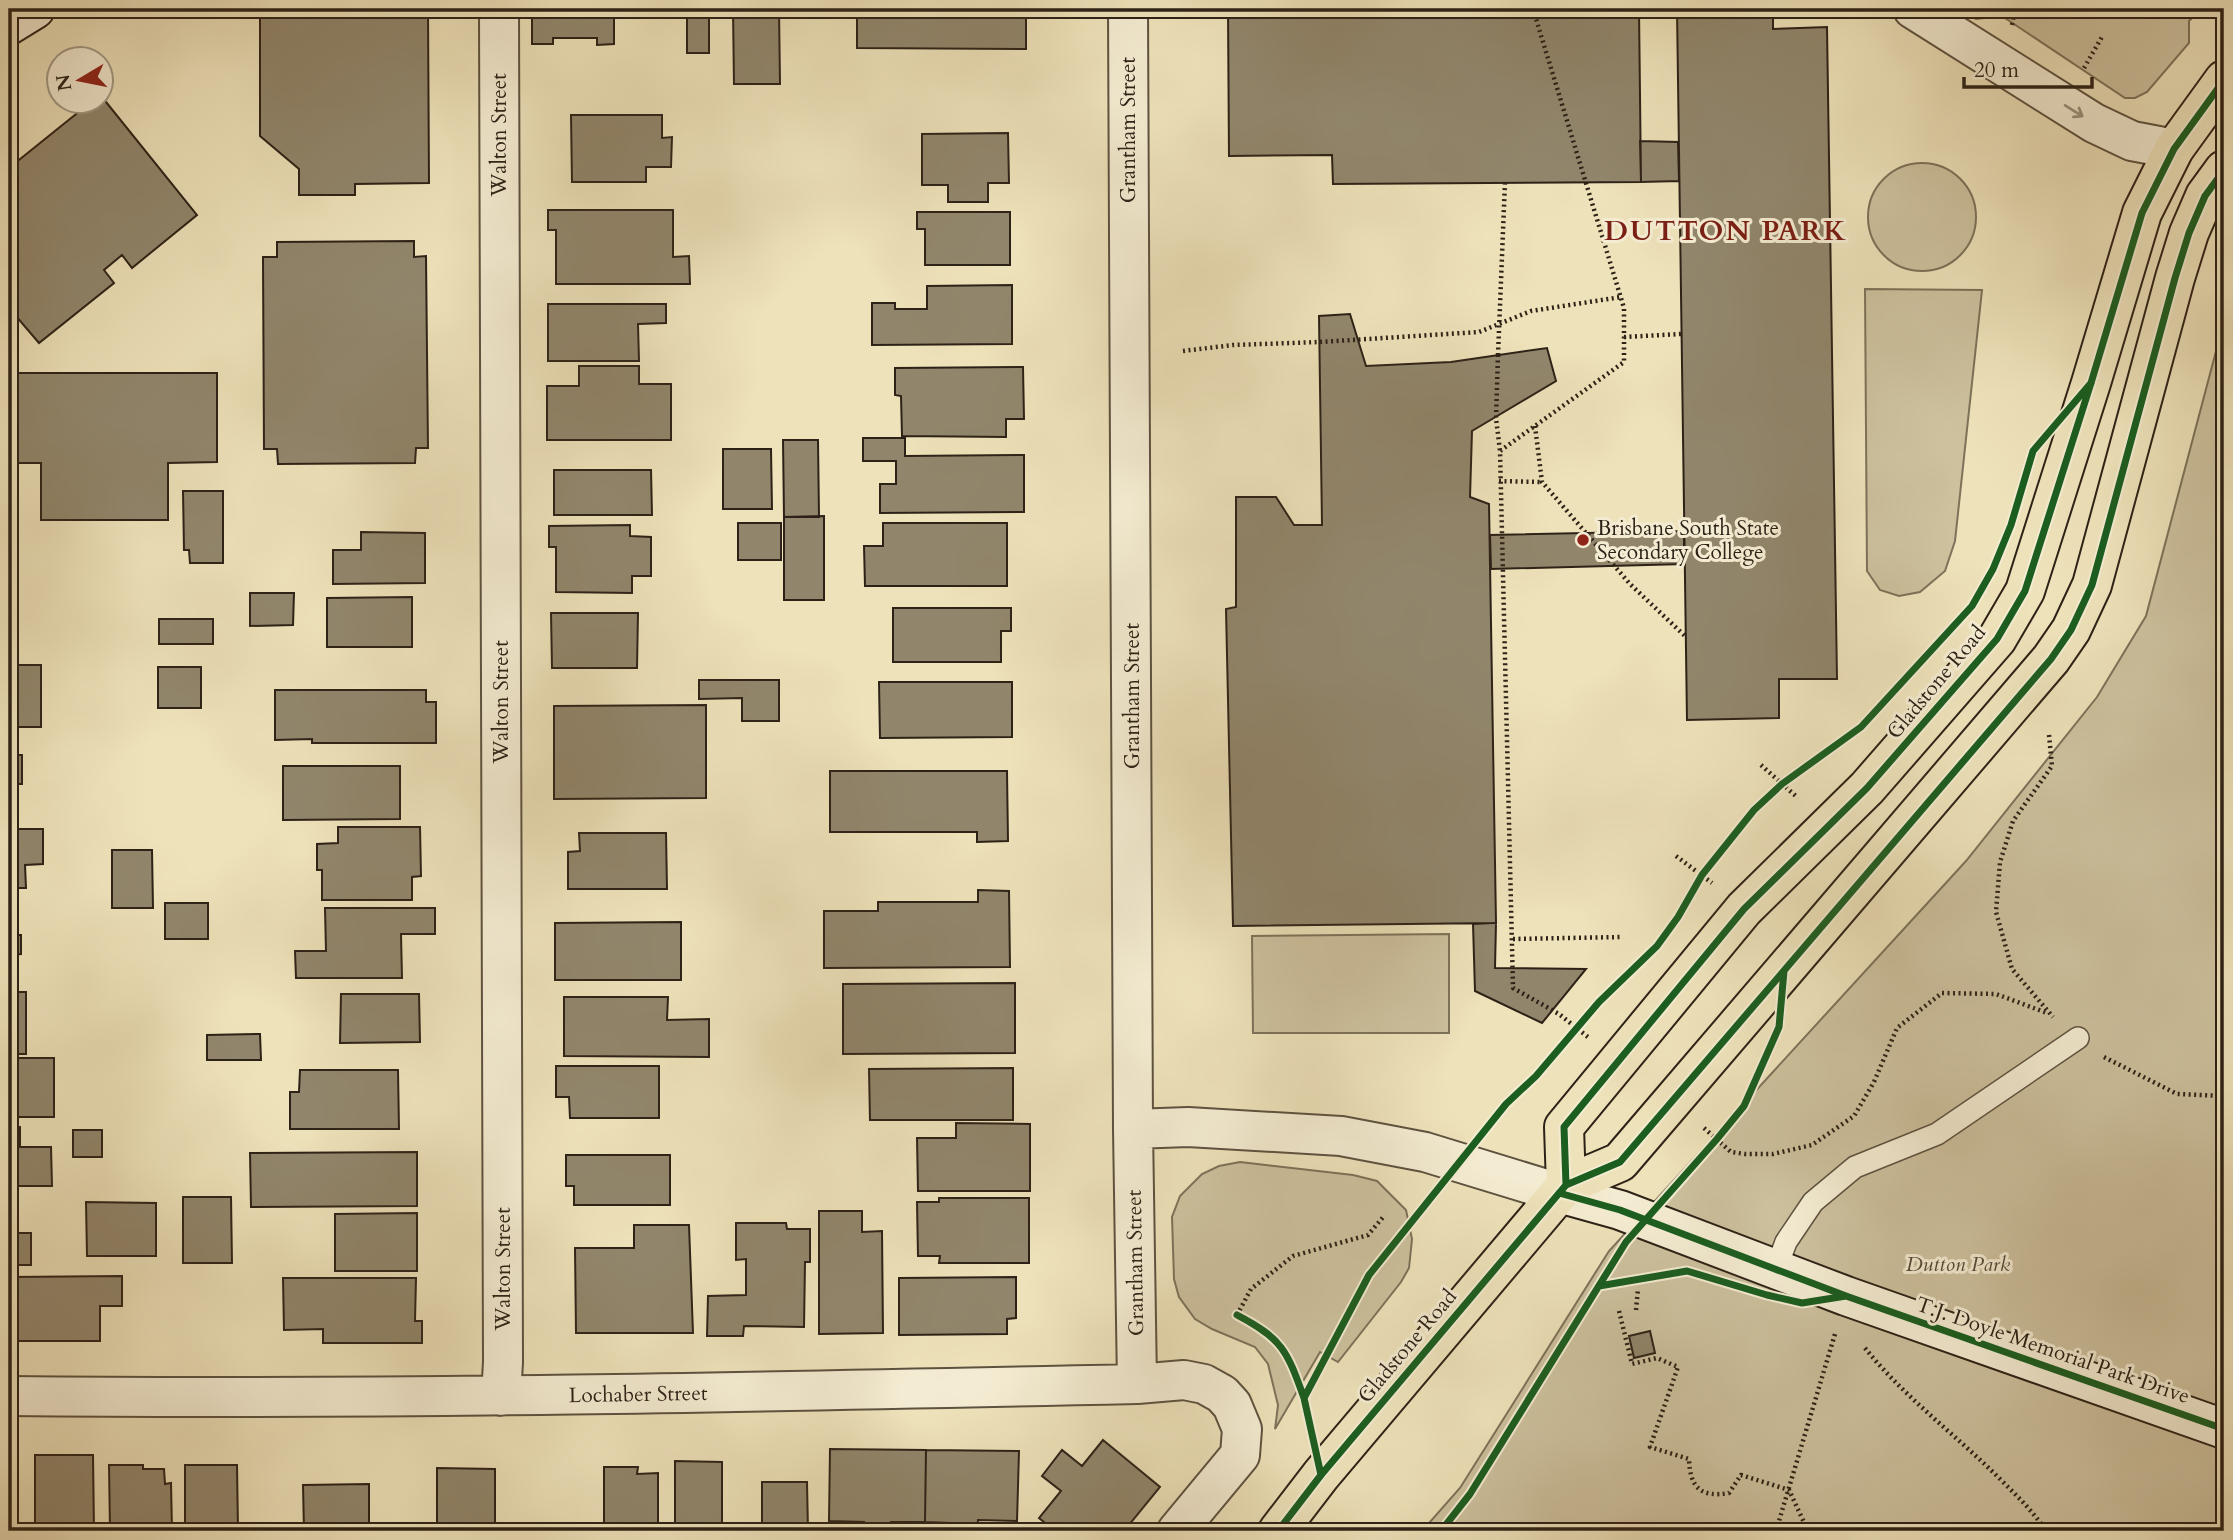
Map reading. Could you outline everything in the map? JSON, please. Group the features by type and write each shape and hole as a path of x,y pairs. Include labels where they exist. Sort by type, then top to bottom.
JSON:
{"main road":[{"name":"Gladstone Road","path":"1562,1189 1564,1127 1744,909 1867,788 1997,639 2025,591 2141,213 2174,149 2224,79"},
{"name":"Gladstone Road","path":"1278,1531 1321,1475 1562,1189 1620,1162 2051,659 2071,630 2092,585 2189,233 2205,196 2224,170"}],"street":[{"path":"9,25 35,9"},
{"name":"Walton Street","path":"499,9 503,1362 500,1396"},
{"name":"Grantham Street","path":"1128,9 1133,1129 1137,1384"},
{"path":"1913,9 2094,124 2132,141 2174,149"},
{"name":"T.J. Doyle Memorial Park Drive","path":"1133,1129 1188,1127 1341,1136 1424,1153 1562,1189 1776,1269 1858,1313 2224,1429"},
{"name":"Lochaber Street","path":"9,1396 251,1399 500,1396 1137,1384 1184,1380 1204,1384 1222,1394 1232,1405 1241,1429 1240,1455 1177,1531"}],"lane":[{"path":"1776,1269 1786,1242 1812,1202 1855,1167 1937,1134 2078,1038"}],"path":[{"path":"1500,451 1624,362 1624,308 1533,9"},
{"path":"2011,29 2015,9"},
{"path":"2080,75 2102,37"},
{"path":"1505,182 1496,418 1500,451 1513,988 1559,1014 1593,1042"},
{"path":"1183,351 1233,345 1479,332 1531,311 1621,298"},
{"path":"1624,337 1681,334"},
{"path":"1535,425 1542,482 1630,584 1685,636"},
{"path":"1499,481 1542,482"},
{"path":"2049,736 2052,766 2013,821 2000,862 1996,912 2012,969 2048,1013 2099,1055 2177,1094 2224,1096"},
{"path":"1773,793 1793,776"},
{"path":"1696,886 1710,864"},
{"path":"1513,939 1623,937"},
{"path":"1699,1124 1731,1152 1773,1154 1812,1144 1854,1116 1874,1082 1897,1028 1942,993 1996,994 2048,1013"},
{"path":"1569,1038 1585,1019"},
{"path":"1709,1149 1724,1131"},
{"path":"1246,1320 1237,1315 1251,1289 1293,1256 1368,1235 1384,1216"},
{"path":"1636,1310 1638,1289"},
{"path":"1619,1311 1632,1364 1657,1358 1678,1367 1650,1447 1689,1459 1694,1484 1703,1492 1715,1496 1729,1493 1741,1475 1788,1490 1808,1531"},
{"path":"1776,1531 1788,1490 1858,1313"},
{"path":"1858,1313 1882,1368 1984,1463 2034,1513 2046,1531"}],"green space":[{"path":"1959,9 2202,9 2189,21 2189,43 2147,92 2135,98 2125,98 2002,16 1976,19"},
{"path":"1922,163 1943,167 1960,179 1972,196 1976,217 1972,238 1960,255 1943,267 1922,271 1901,267 1884,255 1872,238 1868,217 1872,196 1884,179 1901,167"},
{"path":"1865,289 1982,290 1955,541 1945,571 1920,592 1899,596 1880,590 1867,571"},
{"name":"Dutton Park","path":"2224,321 2224,1531 1422,1531 1460,1488 1609,1251 1966,861 2097,697 2146,616"},
{"path":"1449,934 1449,1033 1253,1033 1252,936"},
{"path":"1240,1162 1353,1175 1377,1181 1406,1210 1412,1239 1409,1268 1401,1282 1338,1362 1320,1352 1275,1429 1278,1405 1268,1364 1255,1347 1195,1319 1179,1297 1174,1279 1172,1217 1180,1196 1202,1174 1219,1166"}],"building":[{"path":"260,9 428,9 429,183 355,184 355,195 299,195 299,169 260,136"},
{"path":"532,9 614,9 614,44 597,45 597,38 553,38 553,44 532,44"},
{"path":"641,9 709,9 709,53 687,53 687,15 641,14"},
{"path":"733,9 779,9 780,84 734,84"},
{"path":"857,9 1026,9 1026,49 857,48"},
{"path":"1228,9 1639,9 1641,182 1333,184 1332,155 1229,156"},
{"path":"1677,9 1773,9 1773,29 1827,27 1837,679 1779,679 1779,718 1687,720"},
{"path":"116,114 197,215 132,268 122,255 104,270 114,283 39,343 10,309 11,373 217,373 217,462 168,463 168,520 41,520 41,463 11,463 9,520 9,168 74,116"},
{"path":"571,115 662,115 662,138 672,137 671,167 646,167 646,182 572,182"},
{"path":"1008,133 1009,183 988,183 988,202 948,202 948,185 922,185 922,134"},
{"path":"1640,141 1678,142 1679,181 1641,182"},
{"path":"548,210 673,210 673,257 689,256 690,284 556,284 556,230 548,230"},
{"path":"917,212 1010,212 1010,265 925,265 925,229 917,229"},
{"path":"414,241 414,257 426,256 428,448 416,448 415,463 278,464 277,449 264,449 263,257 277,257 277,242"},
{"path":"1012,285 1012,344 872,345 872,303 895,303 895,309 927,309 927,286"},
{"path":"548,304 666,304 666,323 638,324 639,361 548,361"},
{"path":"1350,314 1366,366 1451,362 1547,348 1556,381 1472,431 1470,497 1489,504 1496,923 1233,926 1226,609 1236,607 1236,497 1276,497 1294,525 1322,525 1319,316"},
{"path":"579,366 639,366 639,384 671,384 671,440 547,440 547,386 579,386"},
{"path":"1023,367 1024,419 1006,419 1006,437 902,436 901,396 895,395 895,368"},
{"path":"863,438 905,438 905,456 1024,455 1024,512 880,513 880,484 896,484 896,461 863,461"},
{"path":"783,440 818,440 819,517 784,517"},
{"path":"723,449 771,449 772,509 723,509"},
{"path":"554,470 651,470 652,515 554,515"},
{"path":"183,491 223,491 223,563 190,563 189,550 184,550"},
{"path":"824,516 824,600 784,600 784,517"},
{"path":"738,523 781,523 781,560 738,560"},
{"path":"883,523 1007,523 1007,586 865,586 864,546 883,546"},
{"path":"630,525 630,536 651,537 651,576 632,576 632,593 556,592 556,547 549,547 549,526"},
{"path":"1684,531 1684,564 1491,569 1490,535"},
{"path":"361,532 425,533 425,583 333,584 333,550 361,550"},
{"path":"250,593 294,593 293,625 250,626"},
{"path":"412,597 412,647 327,647 327,598"},
{"path":"893,608 1011,608 1011,631 1001,631 1001,662 893,662"},
{"path":"551,613 638,613 637,668 552,668"},
{"path":"159,619 213,619 213,644 159,644"},
{"path":"9,665 41,665 41,727 9,727"},
{"path":"158,667 201,667 201,708 158,708"},
{"path":"699,680 779,680 779,721 742,721 742,698 699,699"},
{"path":"879,682 1012,682 1012,737 880,738"},
{"path":"275,690 426,690 426,702 436,702 436,743 312,743 312,739 275,740"},
{"path":"706,705 706,798 554,799 554,706"},
{"path":"9,755 22,755 22,784 9,784"},
{"path":"283,766 400,766 400,819 283,820"},
{"path":"830,771 1007,771 1008,841 977,842 977,832 830,832"},
{"path":"338,827 420,827 421,876 412,877 412,900 322,900 322,870 317,870 317,844 338,843"},
{"path":"9,829 43,829 43,864 25,865 26,888 9,888"},
{"path":"579,833 666,833 667,889 568,889 568,852 580,851"},
{"path":"112,850 152,850 153,908 112,908"},
{"path":"978,890 1009,891 1010,967 824,968 824,911 878,911 878,902 978,902"},
{"path":"165,903 208,903 208,939 165,939"},
{"path":"325,908 435,908 435,934 401,934 402,978 296,978 295,951 326,951"},
{"path":"681,922 681,980 555,980 555,923"},
{"path":"1496,923 1495,968 1586,969 1542,1023 1475,991 1473,924"},
{"path":"9,935 21,935 21,954 9,955"},
{"path":"1015,983 1015,1053 843,1054 843,984"},
{"path":"9,992 26,992 26,1054 9,1054"},
{"path":"341,994 419,994 420,1042 340,1043"},
{"path":"564,997 668,997 667,1020 709,1019 709,1057 564,1056"},
{"path":"260,1034 261,1060 207,1060 207,1035"},
{"path":"9,1058 54,1058 54,1117 9,1117"},
{"path":"556,1066 659,1066 659,1118 570,1118 569,1097 556,1097"},
{"path":"1013,1068 1013,1120 870,1120 869,1069"},
{"path":"300,1070 398,1070 399,1129 290,1129 290,1092 299,1092"},
{"path":"956,1123 1030,1124 1030,1191 918,1191 917,1138 956,1138"},
{"path":"20,1127 20,1147 51,1147 52,1186 9,1186 9,1128"},
{"path":"73,1130 102,1130 102,1157 73,1157"},
{"path":"417,1152 417,1206 251,1207 250,1153"},
{"path":"566,1155 670,1155 670,1205 574,1205 574,1186 566,1186"},
{"path":"183,1197 231,1197 232,1263 183,1263"},
{"path":"939,1198 1029,1198 1029,1263 939,1263 940,1256 918,1256 917,1202 939,1202"},
{"path":"86,1202 156,1203 156,1256 87,1256"},
{"path":"819,1211 862,1211 862,1232 882,1231 883,1333 819,1334"},
{"path":"9,1213 16,1213 15,1233 31,1233 31,1265 9,1265"},
{"path":"417,1213 417,1271 335,1271 335,1214"},
{"path":"736,1223 786,1223 787,1229 810,1229 810,1262 805,1262 804,1327 744,1326 743,1336 707,1336 708,1296 746,1295 746,1259 736,1260"},
{"path":"634,1225 689,1225 693,1333 576,1333 575,1248 634,1248"},
{"path":"122,1276 122,1306 100,1306 100,1341 9,1341 9,1277"},
{"path":"1016,1277 1016,1318 1007,1319 1007,1334 899,1335 899,1278"},
{"path":"283,1278 416,1278 415,1321 422,1321 422,1343 323,1343 323,1329 284,1330"},
{"path":"1650,1331 1655,1353 1634,1358 1629,1336"},
{"path":"1103,1440 1160,1487 1124,1531 1055,1531 1039,1518 1061,1491 1042,1476 1062,1450 1082,1466"},
{"path":"830,1449 926,1450 925,1522 891,1522 891,1531 864,1531 864,1522 829,1521"},
{"path":"926,1450 1019,1451 1017,1521 978,1520 977,1531 950,1531 950,1523 925,1522"},
{"path":"35,1455 93,1455 94,1531 35,1531"},
{"path":"675,1461 722,1462 722,1531 675,1531"},
{"path":"109,1465 143,1465 143,1469 164,1469 165,1484 171,1483 172,1531 110,1531"},
{"path":"185,1465 237,1465 238,1531 185,1531"},
{"path":"604,1467 638,1467 637,1474 658,1473 658,1531 604,1531"},
{"path":"437,1468 495,1469 495,1531 437,1531"},
{"path":"9,1471 16,1471 17,1531 9,1531"},
{"path":"762,1482 807,1482 808,1531 762,1531"},
{"path":"369,1484 369,1531 304,1531 303,1485"}],"cycle path":[{"path":"1566,1185 1564,1127 1744,909 1867,788 1997,639 2025,591 2142,213 2174,149 2224,80"},
{"path":"1278,1531 1321,1475 1566,1185 1620,1162 2051,659 2071,630 2092,585 2189,233 2205,196 2224,170"},
{"path":"1321,1475 1304,1398 1369,1275 1506,1104 1536,1076 1599,1002 1657,946 1678,917 1702,875 1754,810 1782,784 1861,727 1972,606 1993,569 2011,525 2033,451 2091,383"},
{"path":"1441,1531 1470,1494 1626,1242 1744,1106 1779,1027 1784,971"},
{"path":"1559,1193 1620,1210 1846,1296 2224,1429"},
{"path":"1599,1286 1687,1271 1802,1303 1846,1296"},
{"path":"1237,1315 1274,1339 1287,1357 1304,1398"}],"place":[{"name":"Brisbane South State Secondary College","path":"1583,540"}],"district":[{"name":"DUTTON PARK","path":"1726,230"}]}
